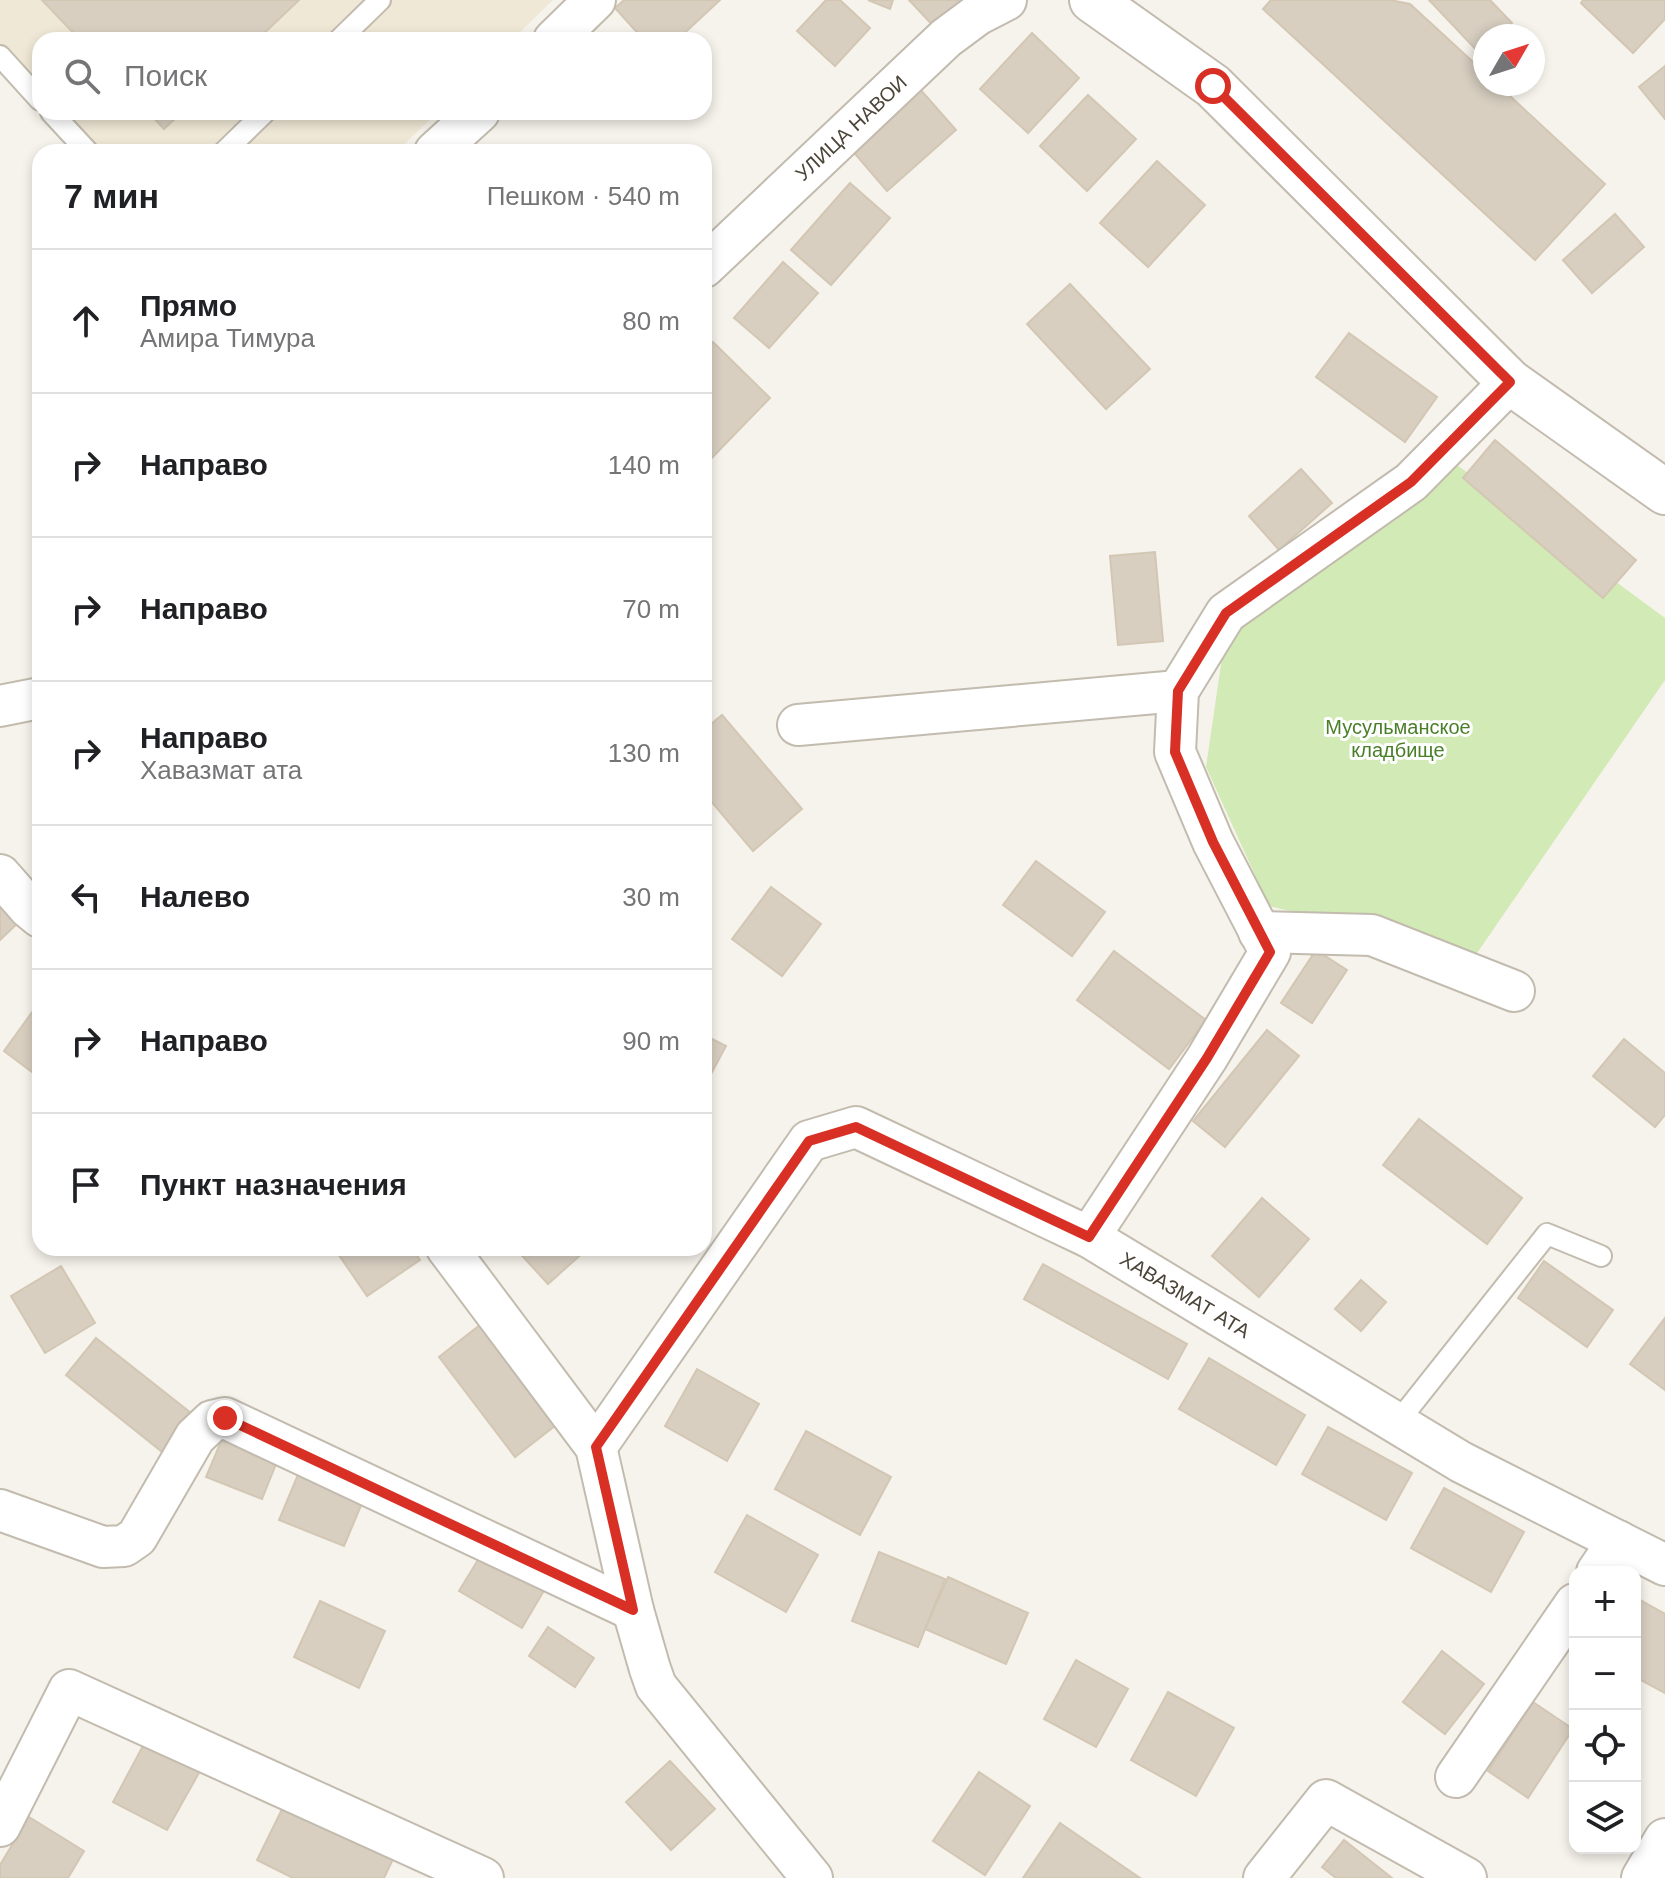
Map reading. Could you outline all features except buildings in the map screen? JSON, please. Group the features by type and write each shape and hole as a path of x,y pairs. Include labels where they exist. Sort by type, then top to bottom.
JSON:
{"street":[{"path":"562,32 595,0"},
{"name":"УЛИЦА НАВОИ","path":"712,259 946,38 977,15 1006,0"},
{"path":"1092,0 1213,86 1510,382 1665,492"},
{"path":"444,144 470,120"},
{"path":"1089,1237 1207,1058 1270,952 1213,842 1175,752 1178,691 1226,613 1411,482 1510,382"},
{"path":"798,725 1178,691"},
{"path":"0,706 32,700"},
{"path":"0,875 32,910"},
{"path":"1259,932 1372,935 1514,991"},
{"name":"ХАВАЗМАТ АТА","path":"596,1447 809,1141 856,1127 1089,1237 1461,1462 1607,1557 1665,1565"},
{"path":"453,1256 596,1447 633,1610 656,1686 812,1878"},
{"path":"0,1510 103,1547 124,1546 137,1537 195,1437 212,1421 225,1418 633,1610"},
{"path":"1456,1777 1569,1613"},
{"path":"0,1826 69,1690 483,1878"},
{"path":"1264,1878 1326,1800 1466,1878"},
{"path":"1642,1878 1665,1839"}],"lane":[{"path":"347,32 380,0"},
{"path":"0,56 32,91"},
{"path":"58,120 81,144"},
{"path":"232,144 257,120"},
{"path":"1397,1423 1547,1234 1601,1256"}],"shaded area":[{"path":"0,0 553,0 520,32 32,32 32,90 0,55"},
{"path":"58,120 430,120 404,144 80,144"}],"green space":[{"name":"Мусульманское кладбище","path":"1453,462 1665,618 1665,680 1475,956 1269,906 1206,767 1225,637"}],"route":[{"path":"225,1418 633,1610 596,1447 809,1141 856,1127 1089,1237 1207,1058 1270,952 1213,842 1175,752 1178,691 1226,613 1411,482 1510,382 1213,86"}]}
